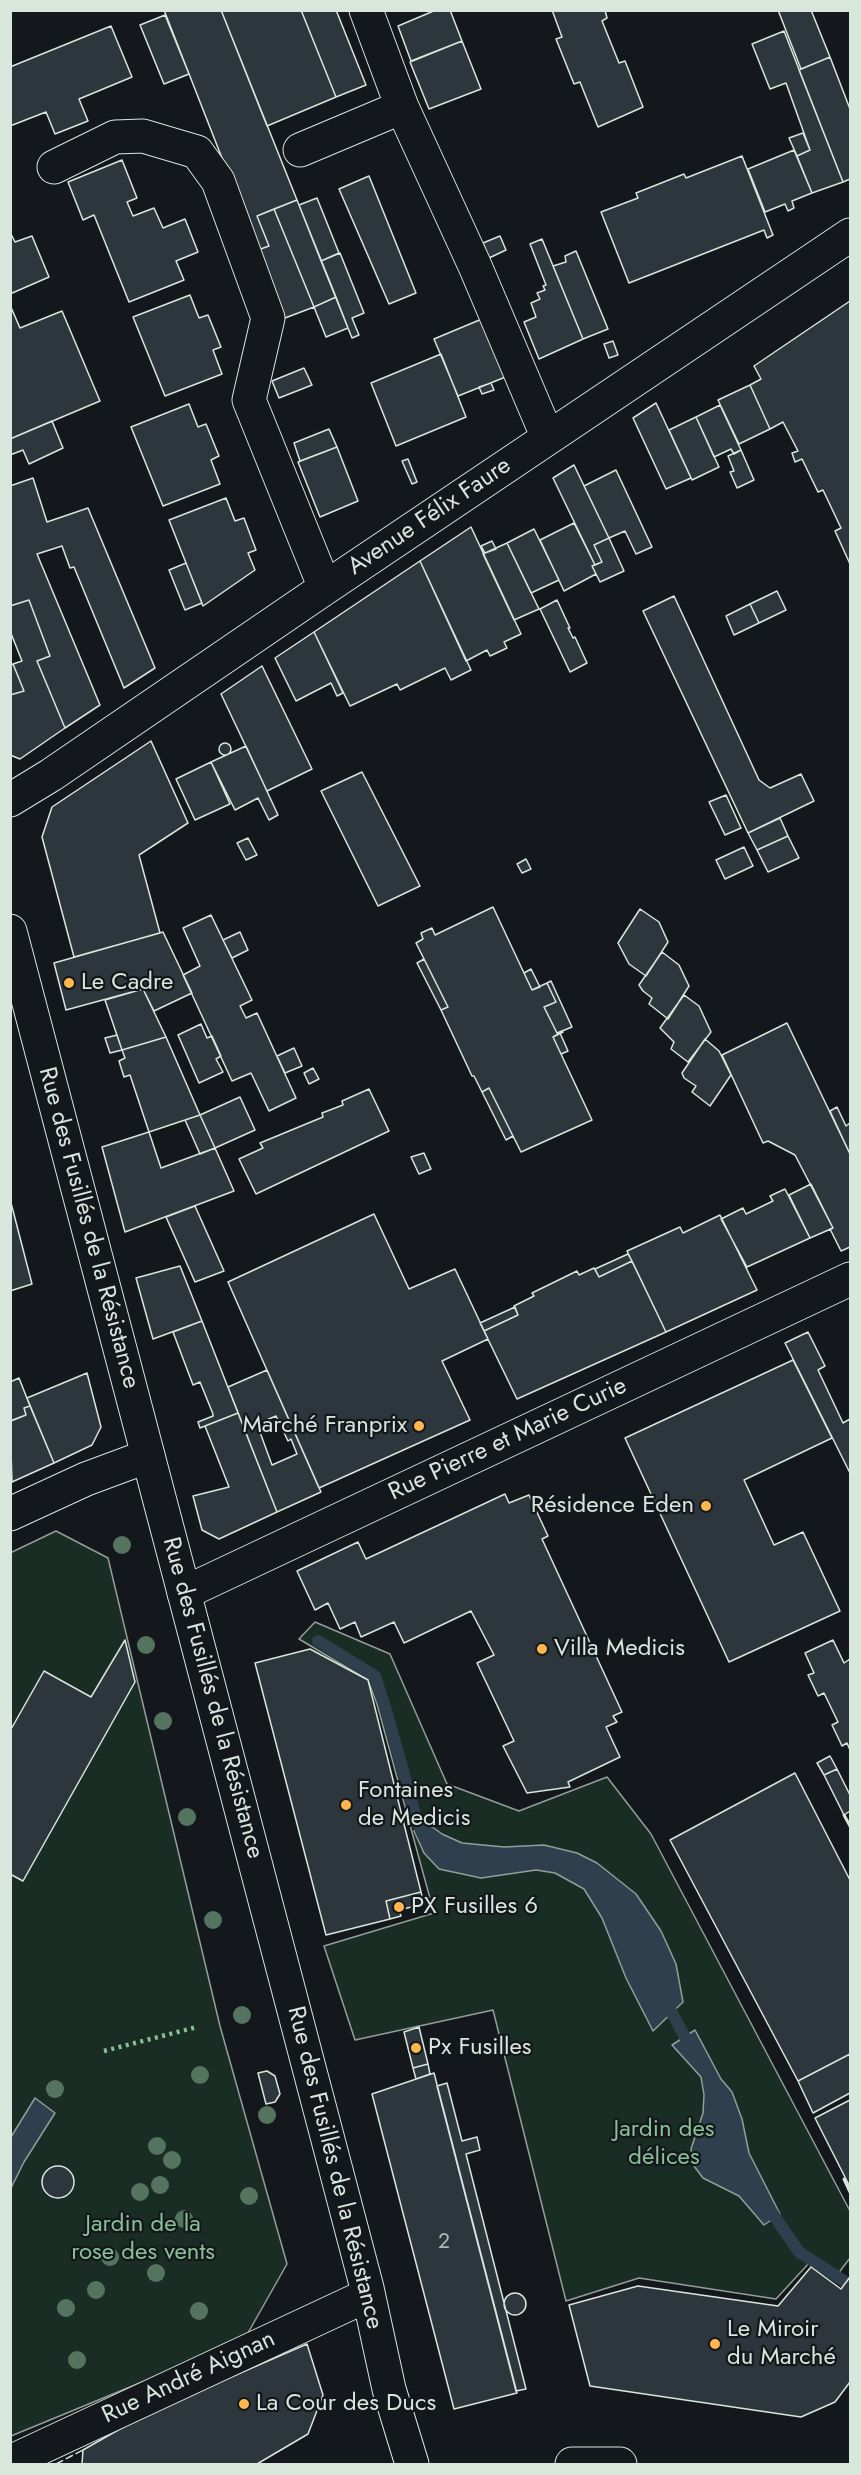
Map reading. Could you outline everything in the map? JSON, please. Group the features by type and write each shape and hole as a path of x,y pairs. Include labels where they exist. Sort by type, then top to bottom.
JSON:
{"street":[{"path":"366,10 402,107 475,266 548,438"},
{"path":"300,150 402,107"},
{"path":"54,166 115,137 142,136 197,152 218,181 268,318 249,400 325,588"},
{"name":"Avenue Félix Faure","path":"10,800 51,775 850,235"},
{"name":"Rue des Fusillés de la Résistance","path":"10,931 368,2295 388,2389 412,2464"},
{"name":"Rue Pierre et Marie Curie","path":"184,1593 842,1283"},
{"path":"10,1514 86,1479 148,1456"},
{"name":"Rue André Aignan","path":"10,2462 368,2295"},
{"path":"572,2464 620,2464"}],"green space":[{"name":"Jardin de la rose des vents","path":"56,1531 108,1558 220,2026 287,2264 244,2340 11,2436 10,1553"},
{"name":"Jardin des délices","path":"315,1622 390,1654 447,1784 519,1811 607,1777 651,1834 850,2211 850,2258 834,2279 810,2262 776,2299 639,2278 566,2301 493,2010 355,2040 324,1946 434,1913 377,1704 368,1680 299,1639"}],"water":[{"path":"427,1823 442,1834 462,1843 504,1847 544,1845 577,1853 597,1863 636,1894 661,1931 676,1964 683,2002 653,2031 626,1978 602,1918 584,1889 555,1873 536,1870 481,1878 439,1869 424,1853 414,1831"},
{"path":"695,2030 721,2079 732,2092 742,2119 749,2153 780,2214 764,2225 739,2196 703,2178 694,2166 691,2149 703,2113 704,2095 701,2077 672,2045"},
{"path":"35,2098 55,2113 24,2162 11,2188 11,2137"}],"building":[{"path":"164,10 221,10 297,200 257,216 269,246 258,250"},
{"path":"221,10 301,10 336,97 267,126"},
{"path":"301,10 336,10 366,85 336,97"},
{"path":"436,10 450,10 462,41 411,61 398,26"},
{"path":"552,10 605,10 607,18 602,21 619,63 625,61 643,107 598,127 580,82 574,84 556,39 562,37"},
{"path":"778,10 811,10 830,57 801,69"},
{"path":"165,15 189,74 164,84 140,25"},
{"path":"111,26 132,77 79,99 88,121 55,134 46,112 10,126 10,67"},
{"path":"784,31 843,182 812,193 797,156 810,150 786,83 770,89 752,44"},
{"path":"462,41 481,89 429,109 410,62"},
{"path":"830,57 850,109 850,179 843,182 799,70"},
{"path":"803,133 810,150 797,156 789,138"},
{"path":"794,150 812,193 792,201 794,208 788,211 785,204 765,212 748,169"},
{"path":"742,156 773,235 767,238 764,230 629,283 601,212 638,198 636,193 684,174 686,178"},
{"path":"122,160 137,198 127,202 133,216 154,208 163,228 185,219 198,252 176,261 184,280 129,302 94,215 83,220 68,182"},
{"path":"369,176 416,293 389,304 339,189"},
{"path":"317,198 339,253 321,261 299,205"},
{"path":"297,200 336,297 314,307 274,209"},
{"path":"274,209 314,307 285,318 258,250 269,246 257,216"},
{"path":"10,232 15,242 32,236 49,277 10,294"},
{"path":"500,236 506,250 489,258 483,243"},
{"path":"542,239 583,339 539,359 524,322 536,317 531,303 540,299 537,293 545,290 543,286 546,285 530,244"},
{"path":"576,251 608,329 583,339 553,266 566,262 565,256"},
{"path":"340,253 364,313 352,318 359,335 352,338 321,261"},
{"path":"190,295 199,318 208,315 221,347 213,350 222,374 165,396 133,317"},
{"path":"336,297 348,328 326,337 314,307"},
{"path":"850,301 850,564 835,531 841,528 823,490 818,492 802,459 795,462 792,453 798,451 783,422 770,429 750,385 761,379 754,366"},
{"path":"10,305 20,328 62,311 100,401 10,439"},
{"path":"489,316 513,374 458,396 434,339"},
{"path":"613,341 618,355 609,358 604,344"},
{"path":"441,354 466,417 396,446 371,383"},
{"path":"304,368 312,385 279,398 272,381"},
{"path":"491,383 494,390 482,394 479,387"},
{"path":"750,385 770,429 739,444 718,400"},
{"path":"656,403 691,478 666,489 633,418"},
{"path":"189,404 198,427 206,424 219,456 211,460 220,484 163,506 131,427"},
{"path":"720,405 741,450 734,454 731,449 714,457 696,417"},
{"path":"696,417 719,467 692,480 669,430"},
{"path":"52,421 63,448 29,464 23,450 10,455 10,439"},
{"path":"329,429 337,447 300,461 294,443"},
{"path":"337,447 358,501 320,517 298,462"},
{"path":"741,450 754,480 737,488 730,472 734,471 728,456"},
{"path":"408,459 417,482 412,484 402,461"},
{"path":"574,465 609,538 594,545 602,562 595,565 553,478"},
{"path":"616,470 652,547 636,554 625,531 609,538 584,486"},
{"path":"33,478 47,522 88,508 155,668 124,688 74,567 70,568 62,546 37,554 100,705 65,728 37,661 50,656 29,600 10,606 10,486"},
{"path":"226,498 235,521 244,518 256,550 248,553 255,570 203,606 169,520"},
{"path":"574,523 595,565 592,566 596,574 564,591 540,540"},
{"path":"471,527 521,634 504,642 507,648 490,656 487,650 466,661 420,561"},
{"path":"534,529 559,580 531,593 507,543"},
{"path":"609,538 624,571 600,582 592,566 602,562 594,545"},
{"path":"492,541 496,549 485,553 481,546"},
{"path":"507,543 539,609 514,620 483,554"},
{"path":"420,561 471,670 451,680 445,668 400,690 397,684 350,706 314,632"},
{"path":"186,563 202,603 185,610 169,570"},
{"path":"777,591 786,610 759,623 750,604"},
{"path":"674,596 759,780 770,788 801,774 814,801 748,833 643,611"},
{"path":"29,600 50,656 37,661 65,728 20,759 10,755 10,695 24,691 13,664 22,661 10,631 10,606"},
{"path":"557,600 570,628 568,628 573,638 575,637 587,663 570,672 540,609"},
{"path":"750,604 759,623 734,635 726,616"},
{"path":"314,632 343,693 337,696 331,683 296,701 275,658"},
{"path":"13,664 24,691 10,695 10,665"},
{"path":"262,666 312,769 267,791 221,694"},
{"path":"151,741 188,823 139,855 160,933 74,957 42,837 52,807"},
{"path":"227,743 231,749 227,755 223,755 219,747"},
{"path":"246,746 278,815 269,820 258,798 235,810 211,762"},
{"path":"211,762 230,804 195,820 176,779"},
{"path":"362,772 420,886 378,906 321,791"},
{"path":"726,795 741,828 725,835 709,802"},
{"path":"780,818 788,836 757,850 748,833"},
{"path":"788,836 799,858 768,872 757,850"},
{"path":"248,838 257,855 246,860 237,843"},
{"path":"744,847 753,866 725,879 716,860"},
{"path":"526,859 531,869 522,873 517,864"},
{"path":"493,907 532,990 547,983 556,1002 544,1007 557,1033 563,1032 553,1037 592,1120 521,1152 489,1088 482,1092 472,1076 441,1010 448,1007 416,943 423,939 421,933 432,928 435,935"},
{"path":"640,909 659,922 668,942 646,976 629,964 618,943"},
{"path":"211,915 252,1000 240,1006 246,1018 257,1013 296,1098 269,1111 251,1073 232,1081 183,975 200,966 183,928"},
{"path":"163,932 192,993 154,1011 143,989 66,1010 54,963"},
{"path":"240,932 248,950 232,958 223,940"},
{"path":"662,952 679,965 689,986 668,1019 649,1004 652,998 639,985"},
{"path":"424,959 448,1007 441,1010 417,963"},
{"path":"531,969 540,987 532,990 524,973"},
{"path":"551,981 572,1027 557,1033 544,1007 556,1002 547,983"},
{"path":"143,989 166,1037 122,1050 105,1000"},
{"path":"684,995 699,1006 711,1032 688,1062 671,1049 674,1042 660,1028"},
{"path":"787,1023 850,1154 850,1247 841,1251 830,1229 833,1228 795,1155 768,1141 763,1143 722,1055"},
{"path":"201,1024 207,1038 212,1036 221,1056 216,1059 223,1072 199,1083 178,1035"},
{"path":"560,1033 568,1051 561,1054 553,1037"},
{"path":"117,1035 122,1050 110,1053 105,1038"},
{"path":"166,1037 200,1115 149,1132 130,1075 124,1077 119,1061 125,1058 122,1050"},
{"path":"705,1039 719,1051 731,1075 710,1106 692,1092 696,1086 684,1078 682,1073"},
{"path":"294,1048 302,1066 285,1073 277,1056"},
{"path":"313,1068 319,1079 309,1084 304,1073"},
{"path":"489,1088 513,1136 506,1140 482,1092"},
{"path":"369,1089 389,1131 256,1194 239,1159 263,1148 260,1143 323,1117 322,1113 343,1105 342,1101"},
{"path":"240,1097 255,1130 215,1148 200,1115"},
{"path":"837,1107 846,1126 850,1123 850,1154 830,1111"},
{"path":"200,1115 215,1148 200,1154 185,1120"},
{"path":"149,1132 161,1168 215,1148 234,1191 125,1232 102,1147"},
{"path":"424,1153 431,1169 419,1174 411,1157"},
{"path":"811,1184 833,1228 810,1238 789,1195"},
{"path":"785,1189 810,1238 747,1267 721,1219 743,1208 746,1214 773,1201 770,1196"},
{"path":"10,1199 32,1284 10,1291"},
{"path":"195,1206 224,1271 195,1282 166,1217"},
{"path":"374,1214 409,1289 455,1269 488,1339 442,1361 470,1420 319,1488 228,1282"},
{"path":"720,1215 757,1290 666,1332 627,1251 680,1227 683,1233"},
{"path":"628,1254 632,1261 599,1277 595,1269"},
{"path":"632,1261 666,1332 517,1399 484,1331 518,1315 514,1306 534,1296 532,1293 577,1271 579,1275 594,1268 599,1277"},
{"path":"180,1266 202,1321 153,1339 136,1278"},
{"path":"515,1307 518,1315 484,1331 480,1323"},
{"path":"202,1321 238,1413 200,1428 198,1422 213,1414 200,1382 193,1385 173,1332"},
{"path":"808,1332 825,1366 818,1370 843,1423 850,1419 850,1473 785,1343"},
{"name":"Résidence Eden","path":"793,1360 832,1438 744,1480 774,1545 803,1532 840,1611 729,1662 625,1438"},
{"path":"267,1370 321,1492 277,1512 228,1387","holes":["276,1416 288,1441 291,1439 297,1454 272,1465 257,1424"]},
{"path":"87,1373 101,1427 92,1445 54,1463 27,1398"},
{"path":"19,1378 30,1406 24,1408 26,1415 11,1421 10,1382"},
{"path":"30,1406 54,1463 12,1482 10,1421 26,1415 24,1408"},
{"path":"238,1413 277,1512 219,1539 202,1530 193,1496 229,1487 205,1426"},
{"name":"Villa Medicis","path":"505,1494 509,1503 529,1495 548,1536 542,1539 622,1712 613,1716 617,1722 606,1727 620,1757 568,1782 570,1787 527,1793 503,1746 514,1741 477,1663 494,1655 471,1611 404,1643 394,1622 361,1637 355,1622 340,1629 328,1603 315,1610 297,1571 358,1542 366,1559"},
{"path":"125,1640 135,1682 23,1881 10,1874 10,1731 44,1671 91,1697"},
{"path":"833,1640 844,1663 850,1659 850,1750 847,1743 842,1746 832,1725 838,1722 824,1693 818,1696 808,1675 814,1673 805,1653"},
{"name":"Fontaines de Medicis","path":"310,1649 368,1680 421,1892 386,1901 390,1919 326,1935 255,1663"},
{"path":"830,1756 837,1769 824,1775 817,1763"},
{"path":"837,1769 850,1795 850,1811 844,1815 824,1775"},
{"path":"795,1773 850,1880 850,2054 798,2081 670,1840"},
{"name":"PX Fusilles 6","path":"421,1892 424,1904 399,1910 401,1916 390,1919 386,1901"},
{"name":"Px Fusilles","path":"419,2027 428,2064 413,2068 404,2032"},
{"path":"850,2054 850,2093 813,2113 798,2081"},
{"path":"428,2064 430,2074 416,2079 413,2068"},
{"path":"267,2071 275,2076 280,2094 275,2102 266,2104 258,2073"},
{"path":"434,2073 517,2393 454,2409 372,2094"},
{"path":"447,2083 462,2141 477,2137 480,2150 466,2154 526,2389 516,2391 437,2086"},
{"path":"850,2100 850,2187 815,2118"},
{"path":"58,2166 69,2171 74,2182 69,2193 58,2198 47,2193 42,2182 47,2171"},
{"name":"Le Miroir du Marché","path":"811,2267 841,2289 850,2277 850,2382 835,2402 801,2417 590,2386 569,2305 638,2286 778,2306"},
{"path":"515,2293 523,2296 526,2304 523,2312 515,2315 507,2312 504,2304 507,2296"},
{"name":"La Cour des Ducs","path":"307,2344 323,2395 308,2434 257,2464 82,2464 83,2450 148,2413"}],"waterway":[{"path":"318,1641 375,1676 417,1821 429,1842"},
{"path":"665,2000 692,2050"},
{"path":"766,2204 799,2252 850,2285"}],"hedge":[{"path":"104,2051 197,2027"}],"fence":[{"path":"56,2464 83,2450"}],"wall":[{"path":"844,1815 850,1826"},
{"path":"844,2179 850,2192"}],"place":[{"name":"Le Cadre","path":"69,983"},
{"name":"Marché Franprix","path":"419,1426"},
{"name":"Résidence Eden","path":"706,1506"},
{"name":"Villa Medicis","path":"542,1649"},
{"name":"Fontaines de Medicis","path":"346,1805"},
{"name":"PX Fusilles 6","path":"399,1907"},
{"name":"Px Fusilles","path":"416,2048"},
{"name":"Le Miroir du Marché","path":"715,2344"},
{"name":"La Cour des Ducs","path":"244,2404"}]}
